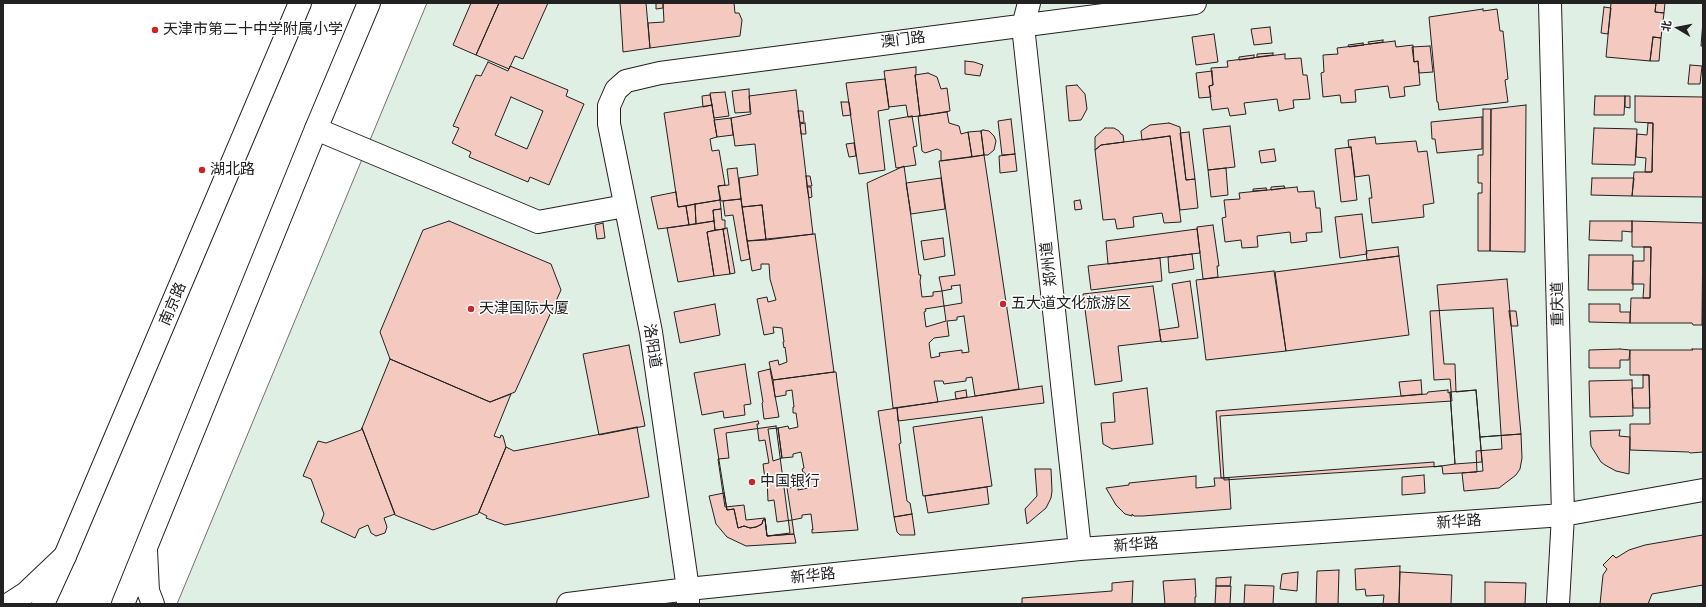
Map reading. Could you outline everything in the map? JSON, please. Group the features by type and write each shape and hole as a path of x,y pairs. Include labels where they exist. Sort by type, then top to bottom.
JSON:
{"street":[{"name":"南京路","path":"43,604 65,556 300,3"},
{"path":"123,604 316,128 370,3"},
{"name":"郑州道","path":"1029,3 1022,26 1080,549"},
{"name":"澳门路","path":"616,90 626,81 660,73 1194,3"},
{"name":"重庆道","path":"1550,3 1563,515 1558,604"},
{"name":"洛阳道","path":"616,90 609,106 609,124 650,332 688,597"},
{"path":"316,128 538,222 626,206"},
{"name":"新华路","path":"568,604 688,597 1080,549 1563,515 1703,490"},
{"path":"146,550 148,591 153,604"},
{"path":"9,604 26,593 65,556"}],"green space":[{"name":"五大道文化旅游区","path":"427,3 1703,3 1703,604 177,604"}],"building":[{"path":"471,3 499,3 476,55 453,45"},
{"path":"499,3 548,3 523,59 515,56 509,69 476,55"},
{"path":"620,3 646,3 650,48 623,52"},
{"path":"656,3 663,3 663,8 656,9"},
{"path":"663,3 734,3 735,13 739,13 742,20 740,36 650,48 648,23 664,22"},
{"path":"1611,3 1656,3 1655,12 1664,13 1661,38 1653,37 1650,61 1606,57"},
{"path":"1656,3 1665,3 1664,13 1655,12"},
{"path":"1604,7 1611,8 1608,34 1601,33"},
{"path":"1483,9 1483,11 1497,9 1500,31 1503,31 1508,79 1505,80 1508,102 1439,110 1429,17"},
{"path":"1703,21 1703,46 1701,46"},
{"path":"1270,27 1272,43 1254,45 1251,29"},
{"path":"1214,34 1218,62 1196,65 1192,37"},
{"path":"1653,37 1661,38 1659,61 1650,61"},
{"path":"1383,40 1383,42 1369,44 1368,42"},
{"path":"1395,41 1396,47 1413,45 1414,62 1418,61 1420,85 1404,87 1405,96 1390,98 1388,86 1355,90 1356,102 1341,103 1340,95 1323,97 1321,73 1324,72 1323,55 1338,54 1337,48"},
{"path":"1363,43 1364,45 1349,47 1348,45"},
{"path":"1430,46 1433,72 1419,73 1418,61 1414,62 1412,47"},
{"path":"1273,53 1273,55 1257,57 1257,54"},
{"path":"1285,54 1285,59 1301,58 1303,75 1307,75 1310,99 1293,100 1294,108 1279,111 1277,99 1244,103 1246,114 1230,116 1228,108 1212,110 1209,86 1213,85 1211,68 1228,67 1227,61"},
{"path":"1254,55 1254,58 1239,60 1239,57"},
{"path":"965,61 983,65 980,76 965,74"},
{"path":"488,62 508,71 510,66 568,90 566,96 584,104 549,185 530,177 528,182 469,157 471,152 452,143 459,128 453,126 476,75 481,76"},
{"path":"1690,65 1702,66 1700,84 1688,84"},
{"path":"916,67 915,75 920,116 908,117 906,105 889,107 884,71"},
{"path":"1212,71 1213,85 1209,86 1211,97 1199,98 1196,73"},
{"path":"928,73 937,77 941,89 947,88 950,111 920,116 915,75"},
{"path":"885,79 889,109 878,111 885,170 859,174 846,83"},
{"path":"1077,85 1085,94 1087,109 1081,120 1069,121 1066,86"},
{"path":"749,89 750,112 735,113 732,91"},
{"path":"796,90 813,234 766,240 762,205 742,207 741,199 739,178 758,175 755,144 735,146 731,118 751,114 749,96"},
{"path":"725,92 729,116 714,118 710,93"},
{"path":"710,95 712,105 703,107 702,96"},
{"path":"1595,96 1625,96 1624,115 1594,115"},
{"path":"1625,96 1630,96 1630,108 1625,107"},
{"path":"1635,96 1703,97 1703,197 1632,196 1634,172 1652,172 1653,123 1635,122"},
{"path":"511,97 543,111 527,149 495,135"},
{"path":"841,102 849,102 851,115 843,116"},
{"path":"712,105 717,137 710,139 712,151 719,150 725,185 718,186 720,200 678,207 664,113"},
{"path":"1526,105 1525,252 1490,251 1491,109"},
{"path":"1483,109 1491,109 1490,251 1478,251 1478,193 1482,193 1482,183 1478,183 1478,155 1483,155"},
{"path":"798,111 803,111 804,122 800,123"},
{"path":"947,112 949,123 959,126 961,134 968,132 972,157 941,161 941,151 937,149 925,153 922,151 918,116"},
{"path":"912,116 917,146 913,147 916,165 896,168 889,120"},
{"path":"1482,117 1482,149 1437,153 1435,139 1432,139 1431,122"},
{"path":"731,118 733,135 717,137 714,120"},
{"path":"1011,119 1015,154 1002,155 998,121"},
{"path":"805,123 806,134 801,134 800,124"},
{"path":"1169,123 1180,127 1186,180 1195,179 1198,208 1180,210 1170,136 1142,140 1141,131 1150,125"},
{"path":"1648,123 1653,123 1652,172 1645,172 1646,158 1636,157 1637,134 1647,135"},
{"path":"1230,126 1235,167 1208,170 1203,129"},
{"path":"1105,128 1114,128 1119,131 1123,135 1124,142 1101,145 1095,150 1095,137"},
{"path":"1594,128 1637,129 1635,165 1592,164"},
{"path":"981,131 989,131 994,136 996,141 994,150 988,155 984,155"},
{"path":"981,131 984,155 972,157 968,132"},
{"path":"1189,132 1195,179 1186,180 1180,133"},
{"path":"1170,136 1181,222 1164,223 1162,213 1133,217 1134,227 1117,229 1115,219 1103,220 1095,150 1101,145"},
{"path":"1375,137 1376,144 1416,141 1418,152 1427,151 1434,203 1423,205 1424,217 1372,223 1369,198 1372,198 1369,175 1355,177 1351,147 1349,148 1348,140"},
{"path":"854,143 856,156 849,157 846,144"},
{"path":"1351,147 1357,200 1341,202 1335,149"},
{"path":"1274,149 1276,161 1261,163 1259,151"},
{"path":"1015,154 1017,171 1000,173 999,156"},
{"path":"984,155 1019,389 975,396 972,377 966,378 966,381 944,384 943,381 934,381 938,402 893,408 867,183 904,166 919,275 921,275 920,281 922,297 933,296 933,292 942,291 939,277 955,275 939,161"},
{"path":"737,168 741,199 721,201 718,186 729,185 727,169"},
{"path":"1226,168 1228,195 1211,197 1208,170"},
{"path":"806,176 810,176 812,186 807,186"},
{"path":"941,178 945,209 911,214 906,183"},
{"path":"1592,178 1634,178 1632,196 1591,195"},
{"path":"1284,186 1285,188 1271,190 1271,187"},
{"path":"807,187 811,187 812,197 809,198"},
{"path":"1297,187 1298,192 1314,191 1316,208 1320,208 1322,232 1306,233 1307,241 1291,243 1290,232 1257,236 1258,247 1242,248 1241,240 1225,242 1222,218 1226,217 1224,200 1240,199 1239,193"},
{"path":"1266,188 1267,190 1253,191 1253,189"},
{"path":"676,192 678,207 686,206 689,225 658,229 651,197"},
{"path":"741,199 750,259 741,261 733,215 725,216 723,201"},
{"path":"720,200 721,209 713,210 714,221 696,224 695,204"},
{"path":"1080,200 1082,209 1075,210 1074,201"},
{"path":"695,204 696,224 689,225 686,206"},
{"path":"762,205 766,240 747,241 742,207"},
{"path":"721,209 722,220 725,220 725,229 715,230 713,210"},
{"path":"1362,214 1367,254 1340,258 1335,217"},
{"name":"天津国际大厦","path":"449,221 551,264 561,290 515,392 490,402 390,359 380,332 423,230"},
{"path":"714,221 715,230 707,232 714,276 678,282 667,228"},
{"path":"1590,221 1632,221 1632,232 1622,231 1622,241 1589,240"},
{"path":"1632,221 1703,223 1702,325 1693,325 1692,323 1630,323 1631,298 1650,298 1651,247 1632,247"},
{"path":"603,223 605,238 597,239 595,225"},
{"path":"1213,225 1219,266 1217,266 1218,277 1203,279 1197,227"},
{"path":"727,228 735,273 730,274 723,229"},
{"path":"723,229 730,274 714,276 707,232"},
{"path":"1197,229 1200,253 1108,264 1106,241"},
{"path":"815,234 834,372 773,380 769,362 778,360 779,365 787,362 782,328 773,327 774,333 764,335 757,299 767,297 768,302 776,300 770,279 769,264 761,264 761,269 752,271 747,241"},
{"path":"943,238 945,256 924,260 921,241"},
{"path":"1398,247 1399,256 1367,260 1366,251"},
{"path":"1644,247 1651,247 1650,298 1643,298 1644,284 1632,284 1633,261 1644,261"},
{"path":"1192,254 1194,269 1169,273 1168,257"},
{"path":"1589,255 1633,255 1633,290 1588,290"},
{"path":"1399,256 1409,335 1286,351 1275,272"},
{"path":"1160,258 1162,281 1091,290 1088,266"},
{"path":"1274,271 1286,351 1206,360 1196,280"},
{"path":"1507,279 1521,434 1480,437 1476,390 1456,392 1455,364 1444,364 1437,285"},
{"path":"1190,281 1198,338 1161,342 1159,330 1179,327 1172,284"},
{"path":"960,285 962,303 944,306 942,291 952,289 951,286"},
{"path":"1153,286 1161,341 1118,346 1122,381 1095,385 1083,294"},
{"path":"715,304 720,335 680,343 674,312"},
{"path":"1589,304 1620,304 1620,312 1630,312 1630,323 1589,322"},
{"path":"944,306 946,321 926,327 925,309"},
{"path":"1493,308 1502,449 1476,451 1477,472 1443,474 1442,466 1224,480 1220,416 1452,401 1450,379 1434,380 1430,311"},
{"path":"1509,311 1516,311 1518,326 1511,326"},
{"path":"964,316 969,352 962,353 962,350 939,353 940,356 931,358 929,343 934,338 949,336 947,321 957,320 957,317"},
{"path":"629,345 645,426 599,435 583,354"},
{"path":"1692,349 1702,349 1703,351 1703,452 1690,453 1630,450 1630,424 1650,424 1649,375 1630,375 1630,350 1693,350"},
{"path":"1589,350 1630,350 1629,360 1620,360 1620,368 1589,368"},
{"path":"390,359 490,402 511,394 494,436 500,438 501,435 503,436 506,447 478,514 433,530 395,515 362,428"},
{"path":"745,364 751,404 744,405 745,415 724,418 723,411 702,415 694,373"},
{"path":"770,369 779,417 764,419 758,372"},
{"path":"836,372 858,530 812,533 811,514 802,515 802,518 792,520 787,488 798,487 798,490 808,488 805,473 802,469 804,468 801,452 793,454 793,457 782,458 778,428 788,426 789,429 798,427 796,413 793,413 794,407 792,390 786,391 786,395 775,397 773,380"},
{"path":"1643,375 1649,375 1650,408 1633,408 1632,388 1643,388"},
{"path":"1421,380 1422,394 1401,396 1399,382"},
{"path":"1632,380 1633,416 1590,417 1589,381"},
{"path":"1042,386 1044,403 898,421 897,408"},
{"path":"1147,388 1153,444 1112,449 1103,444 1101,423 1115,422 1113,393"},
{"path":"966,390 967,397 956,399 955,392"},
{"path":"1448,390 1448,393 1450,392 1455,464 1434,467 1434,462 1221,478 1216,411 1427,394 1428,392"},
{"path":"1476,390 1482,462 1455,464 1450,392"},
{"path":"897,408 901,443 899,444 907,501 910,503 912,514 894,517 878,411"},
{"path":"982,417 992,486 923,496 913,427"},
{"name":"中国银行","path":"758,421 759,441 765,440 769,463 763,464 765,479 767,479 768,501 774,500 777,522 792,520 794,534 767,536 765,519 763,520 762,524 756,527 750,528 744,526 738,528 734,509 727,510 714,429"},
{"name":"中国银行","path":"776,426 790,533 767,536 765,518 746,520 744,505 725,507 718,459 729,458 726,433"},
{"path":"637,427 649,497 505,525 486,518 487,516 479,512 506,447 514,451"},
{"path":"362,428 395,514 384,518 387,527 385,533 376,536 371,533 368,525 359,529 355,538 321,522 324,514 311,479 303,476 318,441 326,443 361,430"},
{"path":"778,428 782,458 773,461 768,429"},
{"path":"1620,430 1619,436 1630,437 1629,474 1616,471 1605,465 1601,462 1591,446 1590,431"},
{"path":"1521,434 1522,458 1520,469 1516,475 1499,488 1464,491 1462,473 1483,471 1480,437"},
{"path":"1035,469 1051,469 1051,498 1046,508 1027,524 1025,509 1037,496"},
{"path":"1424,475 1425,493 1402,495 1402,477"},
{"path":"1196,476 1196,488 1215,486 1214,478 1229,478 1231,509 1143,516 1134,516 1132,514 1132,516 1125,514 1116,505 1106,488 1129,485 1129,483"},
{"path":"987,487 989,504 928,513 925,496"},
{"path":"724,493 727,510 734,509 738,528 744,526 750,528 756,527 762,524 763,520 765,519 767,536 794,534 796,543 746,546 727,537 716,524 709,496"},
{"path":"912,514 915,535 900,535 897,532 894,517"},
{"path":"1703,535 1703,585 1652,594 1648,604 1600,604 1603,575 1607,569 1603,565 1613,555 1616,558 1629,550 1645,545"},
{"path":"1400,566 1399,604 1383,604 1384,595 1366,596 1365,589 1356,590 1355,569"},
{"path":"1339,570 1338,604 1316,604 1317,571"},
{"path":"1298,572 1297,591 1280,589 1282,574"},
{"path":"1400,572 1452,575 1451,604 1399,604"},
{"path":"1231,577 1230,586 1216,586 1216,578"},
{"path":"1195,579 1195,604 1165,604 1163,581"},
{"path":"1133,581 1132,604 1022,604 1022,598 1112,591 1112,583"},
{"path":"1485,582 1526,583 1525,604 1485,604"},
{"path":"1245,585 1274,586 1273,604 1244,604"},
{"path":"1216,586 1231,586 1230,604 1215,604"}],"place":[{"name":"天津市第二十中学附属小学","path":"155,30"},
{"name":"湖北路","path":"202,170"},
{"name":"五大道文化旅游区","path":"1003,304"},
{"name":"天津国际大厦","path":"471,309"},
{"name":"中国银行","path":"752,482"}]}
